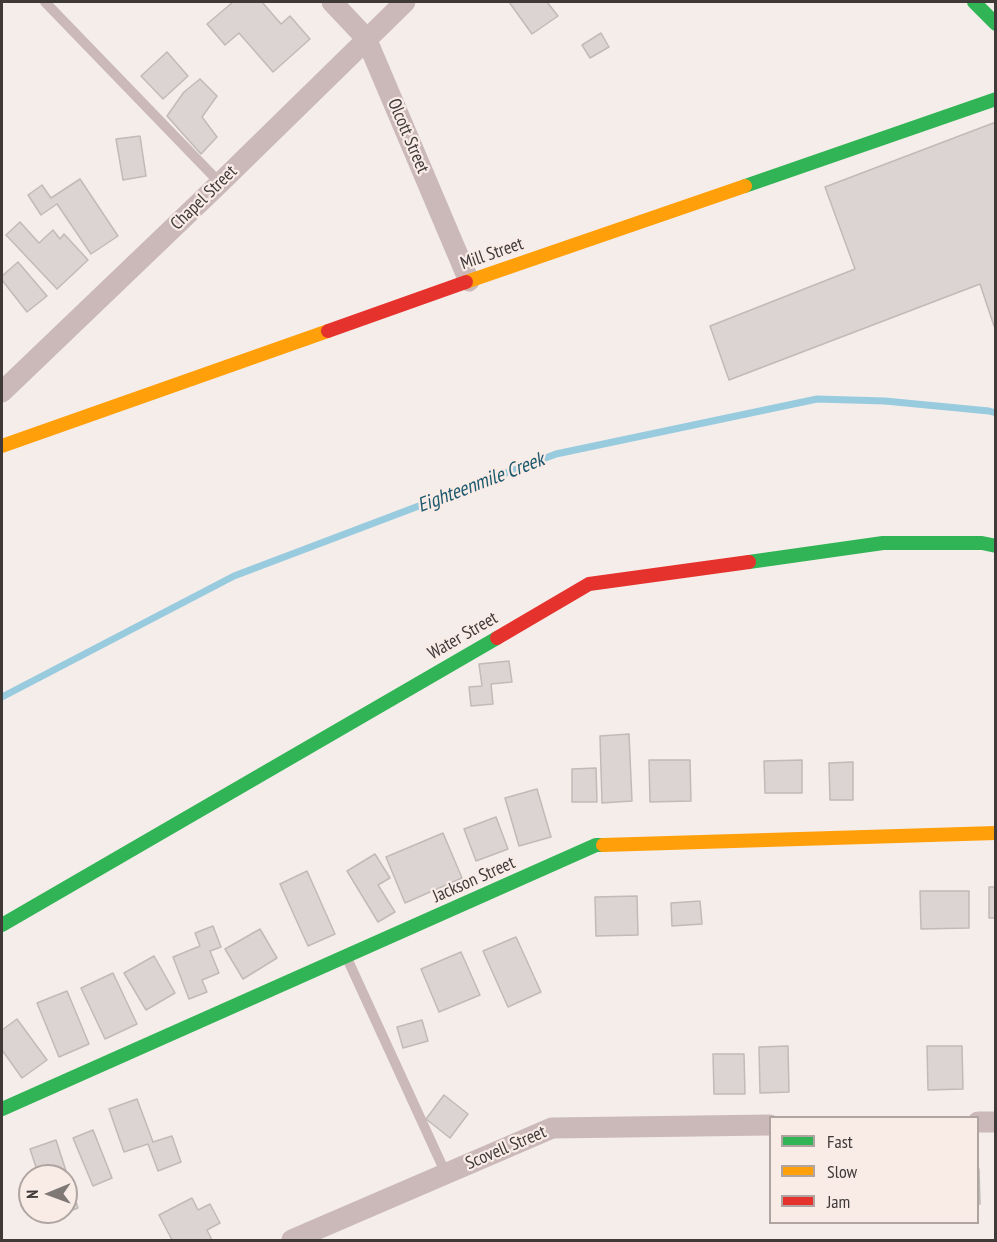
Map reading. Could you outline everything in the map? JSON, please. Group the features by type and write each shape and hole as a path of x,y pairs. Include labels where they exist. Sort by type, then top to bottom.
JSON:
{"street":[{"name":"Olcott Street","path":"332,2 366,38 469,281"},
{"name":"Chapel Street","path":"2,392 405,2"},
{"path":"974,2 996,24"},
{"name":"Mill Street","path":"2,446 469,281 996,99"},
{"name":"Water Street","path":"2,925 589,584 883,543 982,543 996,546"},
{"name":"Jackson Street","path":"2,1110 596,845 996,833"},
{"path":"979,1122 996,1122"},
{"name":"Scovell Street","path":"292,1240 552,1128 769,1125"}],"lane":[{"path":"45,2 220,183"},
{"path":"346,956 446,1174"}],"building":[{"path":"233,2 262,2 281,24 290,16 310,39 273,72 239,33 225,45 207,24"},
{"path":"509,2 547,2 558,16 532,34"},
{"path":"601,33 609,47 590,58 582,45"},
{"path":"167,52 188,76 163,99 141,76"},
{"path":"200,79 217,96 202,117 217,137 201,154 167,116 184,92"},
{"path":"996,122 996,325 994,326 980,284 729,380 710,326 855,269 825,187"},
{"path":"140,136 146,176 123,180 116,139"},
{"path":"80,179 118,236 91,254 57,204 41,215 28,195 42,185 51,198"},
{"path":"20,222 39,243 53,230 60,239 64,234 88,260 57,289 6,235"},
{"path":"18,262 47,296 27,312 2,280 2,276"},
{"path":"509,661 512,682 491,684 493,704 471,706 469,687 482,686 479,664"},
{"path":"629,734 632,801 602,803 600,736"},
{"path":"649,760 690,760 691,801 650,802"},
{"path":"802,760 802,793 765,793 764,761"},
{"path":"853,762 853,800 830,800 829,763"},
{"path":"596,768 597,802 572,802 572,769"},
{"path":"537,789 551,837 519,846 505,798"},
{"path":"496,817 508,849 476,861 464,829"},
{"path":"443,833 462,878 405,903 386,857"},
{"path":"375,854 390,878 378,885 395,912 378,922 347,871"},
{"path":"307,871 335,934 308,946 280,884"},
{"path":"989,887 996,887 996,918 989,918"},
{"path":"920,891 969,891 969,928 921,929"},
{"path":"637,896 638,935 596,936 595,897"},
{"path":"700,901 702,924 672,926 671,903"},
{"path":"213,926 221,947 210,951 219,973 202,980 207,992 189,999 173,957 200,946 195,933"},
{"path":"260,929 277,958 243,979 225,949"},
{"path":"516,937 541,992 508,1007 483,951"},
{"path":"461,952 480,995 439,1012 421,969"},
{"path":"154,956 175,993 146,1010 124,973"},
{"path":"113,973 137,1024 105,1039 81,988"},
{"path":"67,991 89,1044 59,1057 37,1003"},
{"path":"17,1019 47,1060 22,1078 2,1050 2,1030"},
{"path":"422,1020 428,1041 403,1048 397,1027"},
{"path":"788,1046 789,1092 760,1093 759,1047"},
{"path":"927,1046 962,1046 963,1089 928,1090"},
{"path":"713,1054 744,1054 745,1094 714,1094"},
{"path":"444,1095 468,1114 450,1138 426,1119"},
{"path":"137,1099 153,1142 172,1136 181,1162 158,1171 148,1144 124,1152 109,1109"},
{"path":"93,1130 112,1178 93,1186 73,1138"},
{"path":"56,1140 64,1164 35,1164 30,1149"},
{"path":"192,1198 198,1210 210,1204 220,1223 207,1230 212,1240 172,1240 159,1215"}],"waterway":[{"name":"Eighteenmile Creek","path":"2,697 234,576 556,454 817,399 885,401 996,413"}],"traffic: fast":[{"path":"974,2 996,24"},
{"path":"745,186 996,99"},
{"path":"749,562 883,543 982,543 996,546"},
{"path":"2,925 497,638"},
{"path":"2,1109 596,845 603,845"}],"traffic: slow":[{"path":"466,282 745,186"},
{"path":"2,446 328,331"},
{"path":"603,845 996,833"}],"traffic: jam":[{"path":"328,331 466,282"},
{"path":"497,638 589,584 749,562"}]}
